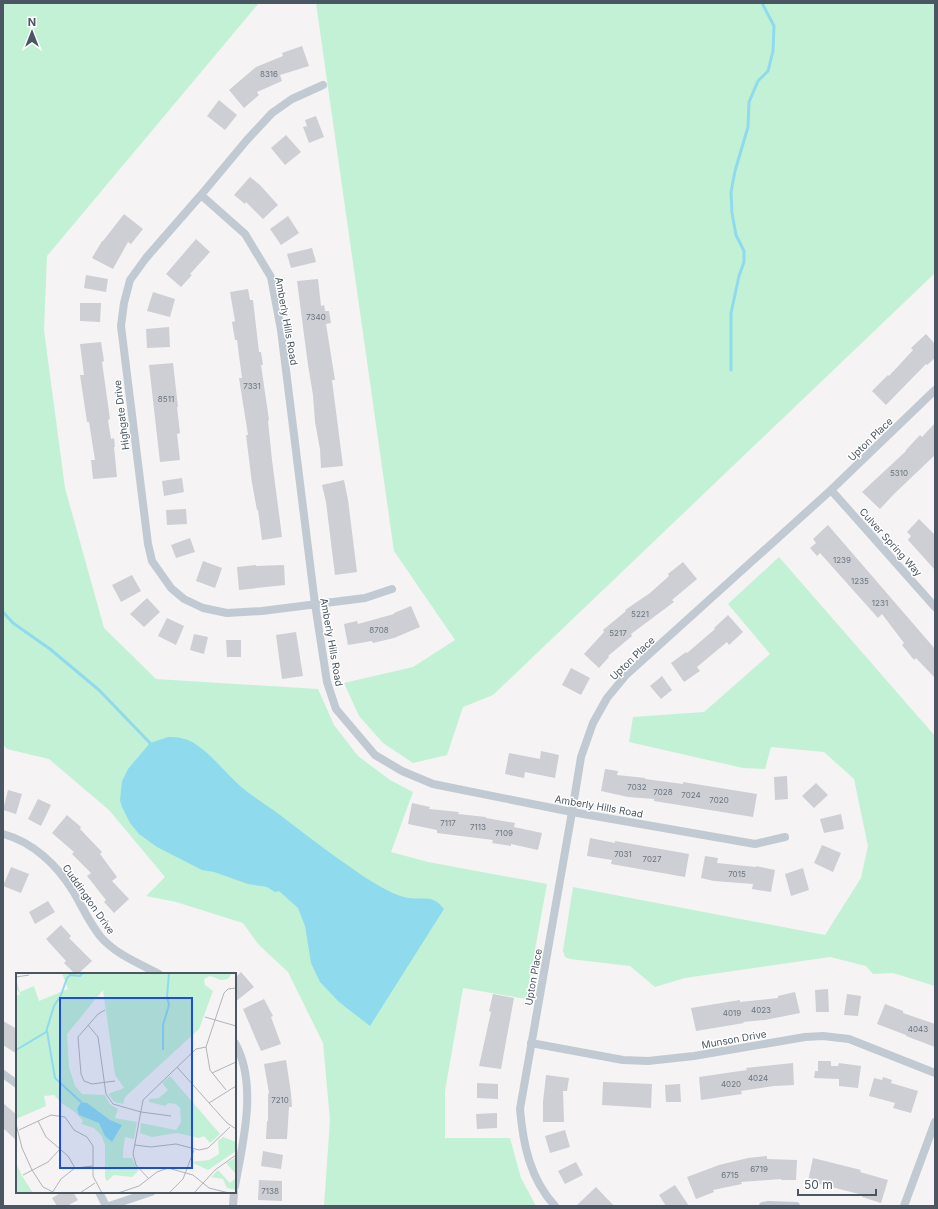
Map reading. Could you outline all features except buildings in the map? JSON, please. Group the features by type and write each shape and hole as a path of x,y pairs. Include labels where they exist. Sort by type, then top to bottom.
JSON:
{"street":[{"name":"Highgate Drive","path":"323,86 292,99 272,113 156,246 130,280 124,303 121,326 148,544 152,561 170,588 184,599 203,608 227,613 262,611 365,598 392,589"},
{"name":"Amberly Hills Road","path":"201,195 245,234 271,277 282,338 315,604 324,652 327,682 336,710 375,755 402,771 433,784 572,812 755,844 785,837"},
{"name":"Upton Place","path":"555,1206 539,1184 530,1164 523,1137 520,1109 572,812 580,757 593,723 607,698 626,675 831,490 935,390"},
{"name":"Culver Spring Way","path":"831,490 935,607"},
{"name":"Cuddington Drive","path":"3,834 11,836 33,847 52,864 73,890 100,936 112,947 123,956 157,973"},
{"name":"Munson Drive","path":"531,1043 623,1060 648,1061 694,1056 805,1037 823,1036 849,1039 935,1073"},
{"path":"236,1045 246,1078 247,1098 243,1138 236,1172"},
{"path":"3,1074 16,1083"},
{"path":"904,1206 935,1122"},
{"path":"100,1193 108,1206 148,1193"},
{"path":"232,1193 233,1206"},
{"path":"763,1206 796,1206"}],"green space":[{"path":"3,3 259,3 47,256 44,330 65,488 104,628 156,679 318,689 334,725 358,756 390,780 413,792 391,852 428,862 547,884 526,999 463,988 445,1091 445,1138 510,1138 521,1178 536,1206 324,1206 330,1120 323,1043 288,972 259,945 243,923 176,902 146,896 165,877 109,810 49,759 7,749 3,744"},
{"path":"316,3 935,3 935,273 493,695 463,707 447,755 413,763 383,743 359,716 344,683 413,667 455,640 394,551"},
{"path":"779,557 935,736 935,986 893,973 873,974 866,966 830,957 685,978 655,987 630,966 570,959 565,957 563,951 573,887 825,935 861,878 868,846 854,779 824,752 771,747 765,769 743,768 629,742 633,717 704,712 770,654 728,604"}],"water":[{"path":"168,737 184,739 200,747 248,792 334,856 373,882 388,891 403,897 432,899 440,904 444,909 370,1026 339,1002 320,982 311,963 305,926 298,908 279,891 275,892 267,887 248,884 214,872 202,870 157,847 139,834 130,823 120,800 122,781 128,769 150,743"}],"waterway":[{"path":"731,370 731,313 739,276 744,262 744,251 736,235 732,213 731,192 735,171 748,127 749,102 758,81 768,71 773,51 774,26 762,3"},
{"path":"3,612 13,623 50,649 99,690 150,743"}]}
